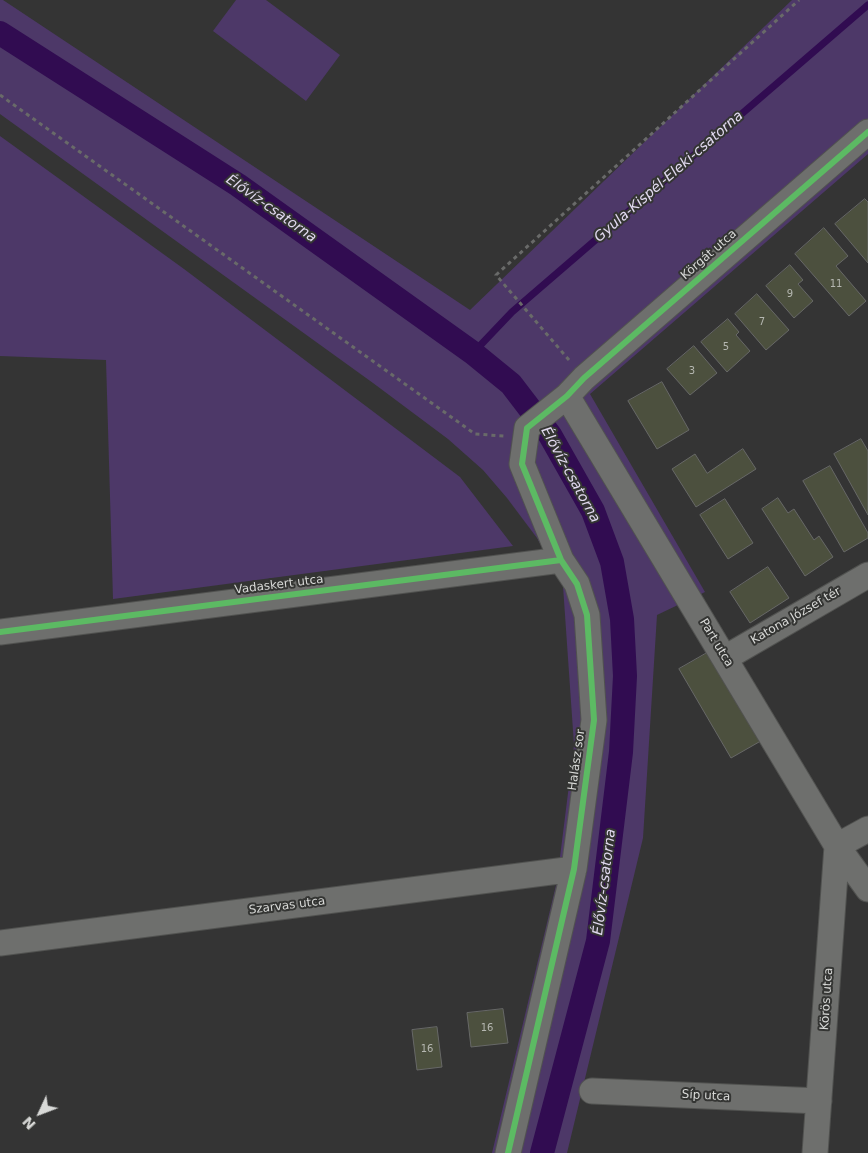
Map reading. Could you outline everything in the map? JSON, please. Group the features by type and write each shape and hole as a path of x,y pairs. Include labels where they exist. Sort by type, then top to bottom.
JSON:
{"street":[{"name":"Körgát utca","path":"558,403 584,378 868,132"},
{"path":"526,432 558,403"},
{"name":"Part utca","path":"558,403 725,658 837,846 868,889"},
{"name":"Halász sor","path":"508,1153 574,869 594,720 587,615 577,584 561,560 522,464 526,432"},
{"name":"Vadaskert utca","path":"0,632 561,560"},
{"name":"Katona József tér","path":"725,658 868,575"},
{"path":"837,846 868,829"},
{"name":"Körös utca","path":"815,1153 837,846"},
{"name":"Szarvas utca","path":"0,943 574,869"},
{"name":"Síp utca","path":"592,1091 819,1101"}],"path":[{"path":"584,378 496,275 799,0"},
{"path":"0,95 475,434 526,432"}],"shaded area":[{"path":"0,0 3,0 470,310 792,0 868,0 868,154 590,394 705,592 657,615 643,838 567,1153 492,1153 557,881 574,745 563,586 537,538 507,498 483,470 448,439 0,114"},
{"path":"236,0 266,0 340,55 306,101 213,31"},
{"path":"0,136 184,269 460,477 513,546 113,599 106,360 0,356"}],"building":[{"path":"865,199 868,202 868,263 835,224"},
{"path":"824,228 848,256 836,266 866,301 849,316 795,254"},
{"path":"790,265 803,280 798,284 813,301 794,318 766,286"},
{"path":"757,294 789,330 766,350 735,314"},
{"path":"728,319 739,332 736,335 750,351 727,372 701,342"},
{"path":"694,346 717,373 690,395 667,369"},
{"path":"662,382 689,430 657,449 628,401"},
{"path":"861,439 868,451 868,515 834,454"},
{"path":"743,449 756,469 696,507 672,469 695,454 707,473"},
{"path":"830,466 868,533 868,538 844,552 803,481"},
{"path":"778,498 788,513 794,509 814,540 819,536 833,557 805,576 762,509"},
{"path":"725,499 753,543 728,559 700,515"},
{"path":"768,567 789,598 750,623 730,592"},
{"path":"714,649 766,738 731,758 679,669"},
{"path":"503,1009 508,1043 471,1047 467,1013"},
{"path":"437,1027 442,1067 417,1070 412,1030"}],"waterway":[{"name":"Gyula-Kispél-Eleki-csatorna","path":"473,353 512,312 868,5"},
{"name":"Élővíz-csatorna","path":"0,33 238,185 473,353 511,384 550,435 593,511 612,562 622,619 625,676 621,752 598,941 542,1153"}],"cycle path":[{"path":"508,1153 574,869 594,720 587,615 577,584 561,560 522,464 527,428 567,396 584,378 868,132"},
{"path":"0,632 561,560"}]}
